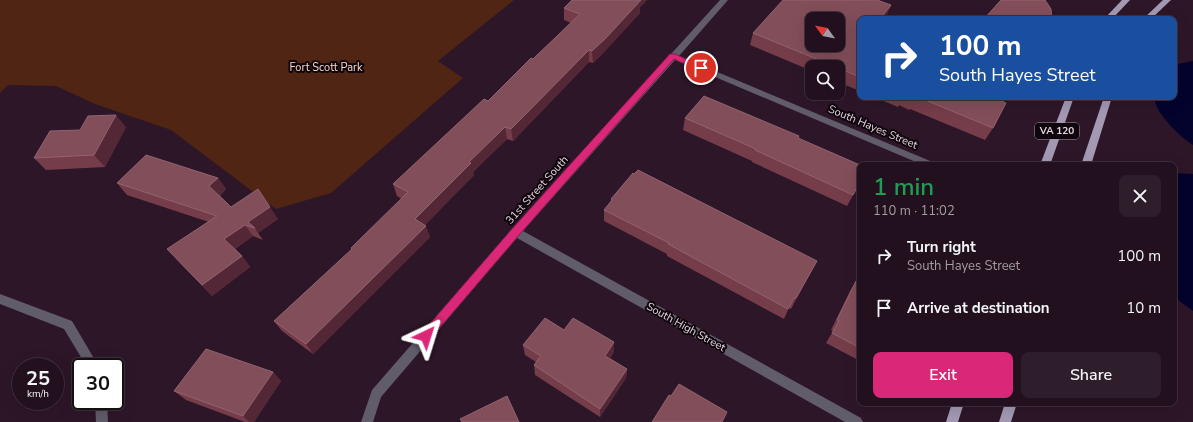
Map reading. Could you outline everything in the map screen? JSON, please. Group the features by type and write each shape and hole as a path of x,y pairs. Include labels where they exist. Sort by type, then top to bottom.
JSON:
{"main road":[{"path":"1111,16 1126,0"},
{"path":"1150,16 1167,0"},
{"name":"VA 120","path":"1046,162 1069,100"},
{"name":"VA 120","path":"1087,162 1107,100"},
{"path":"952,422 957,406"},
{"path":"1005,422 1010,406"}],"street":[{"name":"31st Street South","path":"367,422 376,394 516,232 672,56 724,0"},
{"name":"South Hayes Street","path":"672,56 925,162"},
{"name":"South High Street","path":"516,232 857,422"},
{"path":"0,299 68,325 88,358"},
{"path":"101,410 102,422"}],"green space":[{"name":"Fort Scott Park","path":"0,0 514,0 438,61 463,78 331,193 276,209 171,130 95,104 56,86 8,85 0,93"}],"shaded area":[{"path":"1193,61 1193,145 1175,131 1163,117 1155,103 1154,100 1177,100 1177,64"},
{"path":"1177,173 1193,174 1193,311 1177,299"}],"building":[{"path":"572,0 641,0 605,39 592,51 589,50 511,129 505,127 469,162 471,163 415,219 426,226 306,344 274,321 352,249 351,248 408,192 393,184 484,99 488,101 531,58 533,59 580,14 564,8"},
{"path":"783,0 877,0 891,5 882,16 857,16 857,76 845,71 845,60 819,60 753,33"},
{"path":"1001,0 1045,0 1051,9 1052,16 987,16"},
{"path":"704,96 799,136 798,138 857,164 857,188 853,195 755,150 756,149 685,118"},
{"path":"925,100 999,100 1006,103 993,128"},
{"path":"116,115 94,155 34,158 50,131 80,130 88,116"},
{"path":"146,155 218,178 209,186 231,207 258,189 270,207 248,222 255,228 245,225 224,239 242,256 202,285 167,249 217,216 117,183"},
{"path":"638,170 817,261 788,309 668,244 669,243 604,210 612,200 611,199 633,173 634,174"},
{"path":"857,281 857,346 832,333 839,321 837,320"},
{"path":"545,318 564,330 573,318 614,342 605,356 627,369 600,409 534,365 541,356 523,345"},
{"path":"206,349 273,372 243,416 174,391"},
{"path":"679,384 727,412 722,422 652,422 669,395 671,396"},
{"path":"507,396 519,422 462,422 460,419"}],"route":[{"path":"426,336 672,56 701,68"}]}
